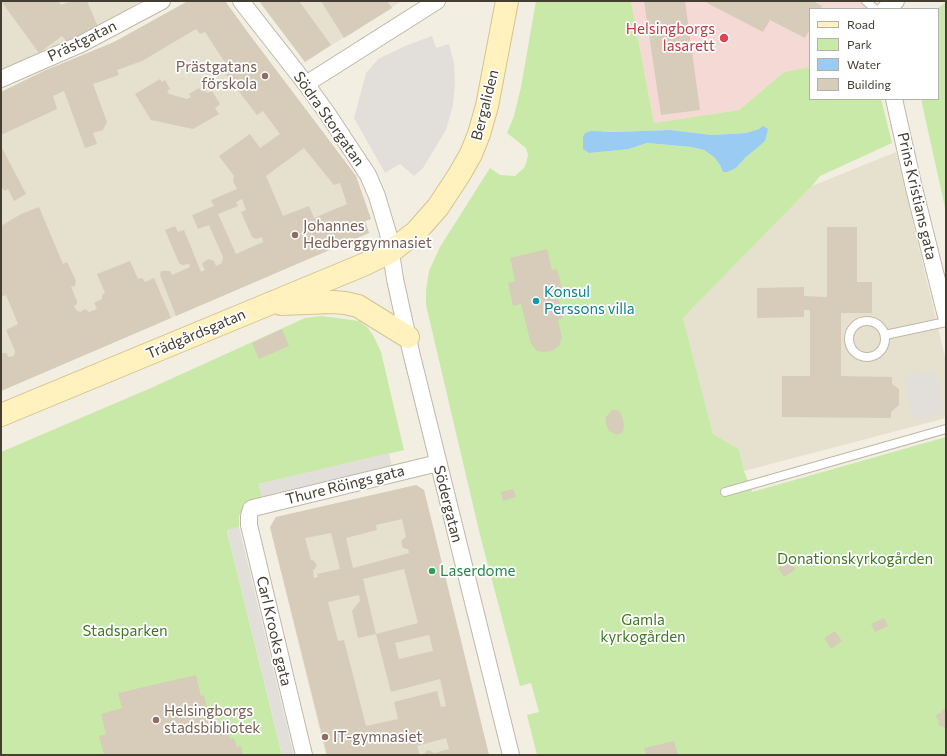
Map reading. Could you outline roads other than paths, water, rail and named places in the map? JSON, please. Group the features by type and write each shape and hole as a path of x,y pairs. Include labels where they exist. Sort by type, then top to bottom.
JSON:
{"street":[{"name":"Prästgatan","path":"1,79 81,44 162,1"},
{"name":"Södra Storgatan","path":"241,1 306,84 348,144 368,176 383,215 388,233 390,252"},
{"path":"306,84 437,1"},
{"name":"Bergaliden","path":"390,252 416,232 438,207 471,154 480,134 487,106 507,1"},
{"path":"886,8 896,1"},
{"name":"Prins Kristians gata","path":"894,100 914,188 946,316"},
{"name":"Trädgårdsgatan","path":"1,415 390,252"},
{"name":"Södergatan","path":"390,252 408,338 438,463 511,755"},
{"path":"266,305 333,302 358,306 408,338"},
{"name":"Thure Röings gata","path":"253,508 438,463"},
{"name":"Carl Krooks gata","path":"253,508 249,516 249,524 304,755"}],"lane":[{"path":"866,1 874,8"},
{"path":"872,321 876,323 883,330 885,335 882,348 875,355 865,357 853,350 849,340 851,331 862,322 872,321"},
{"path":"885,335 946,322"},
{"path":"725,492 946,429"}],"water":[{"path":"763,126 768,129 765,141 746,157 736,168 727,172 723,172 714,157 704,150 691,147 647,143 629,149 589,153 583,149 583,137 585,133 591,131 617,132 670,130 712,135 746,133 759,129"}],"place":[{"name":"Helsingborgs lasarett","path":"724,38"},
{"name":"Prästgatans förskola","path":"265,76"},
{"name":"Johannes Hedberggymnasiet","path":"295,235"},
{"name":"Konsul Perssons villa","path":"536,301"},
{"name":"Laserdome","path":"432,571"},
{"name":"Helsingborgs stadsbibliotek","path":"156,720"},
{"name":"IT-gymnasiet","path":"325,737"}],"park label":[{"name":"Donationskyrkogården","path":"855,559"},
{"name":"Gamla kyrkogården","path":"643,628"},
{"name":"Stadsparken","path":"125,631"}]}
